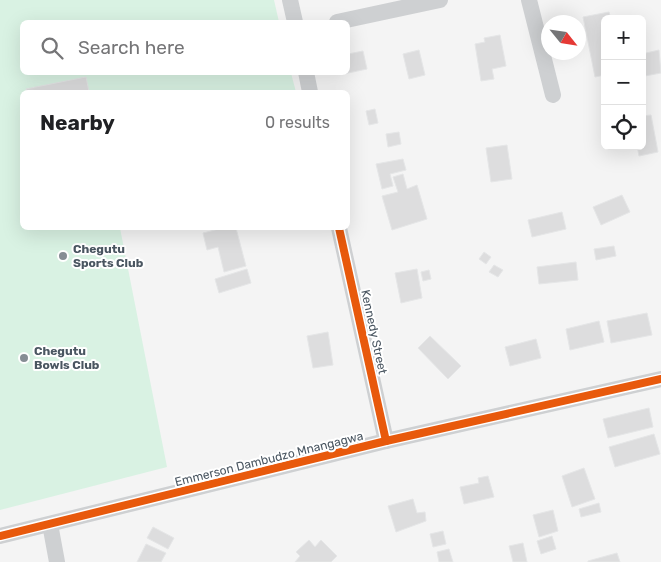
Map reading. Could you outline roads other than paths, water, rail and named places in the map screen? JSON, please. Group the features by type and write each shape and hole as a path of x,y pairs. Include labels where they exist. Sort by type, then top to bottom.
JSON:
{"street":[{"path":"290,0 295,20"},
{"path":"345,20 440,0"},
{"path":"529,0 553,95"},
{"path":"307,75 310,90"},
{"name":"Kennedy Street","path":"339,230 386,441"},
{"name":"Emmerson Dambudzo Mnangagwa","path":"0,536 386,441 661,379"},
{"path":"50,524 57,562"}],"place":[{"name":"Chegutu Sports Club","path":"63,256"},
{"name":"Chegutu Bowls Club","path":"24,358"}]}
